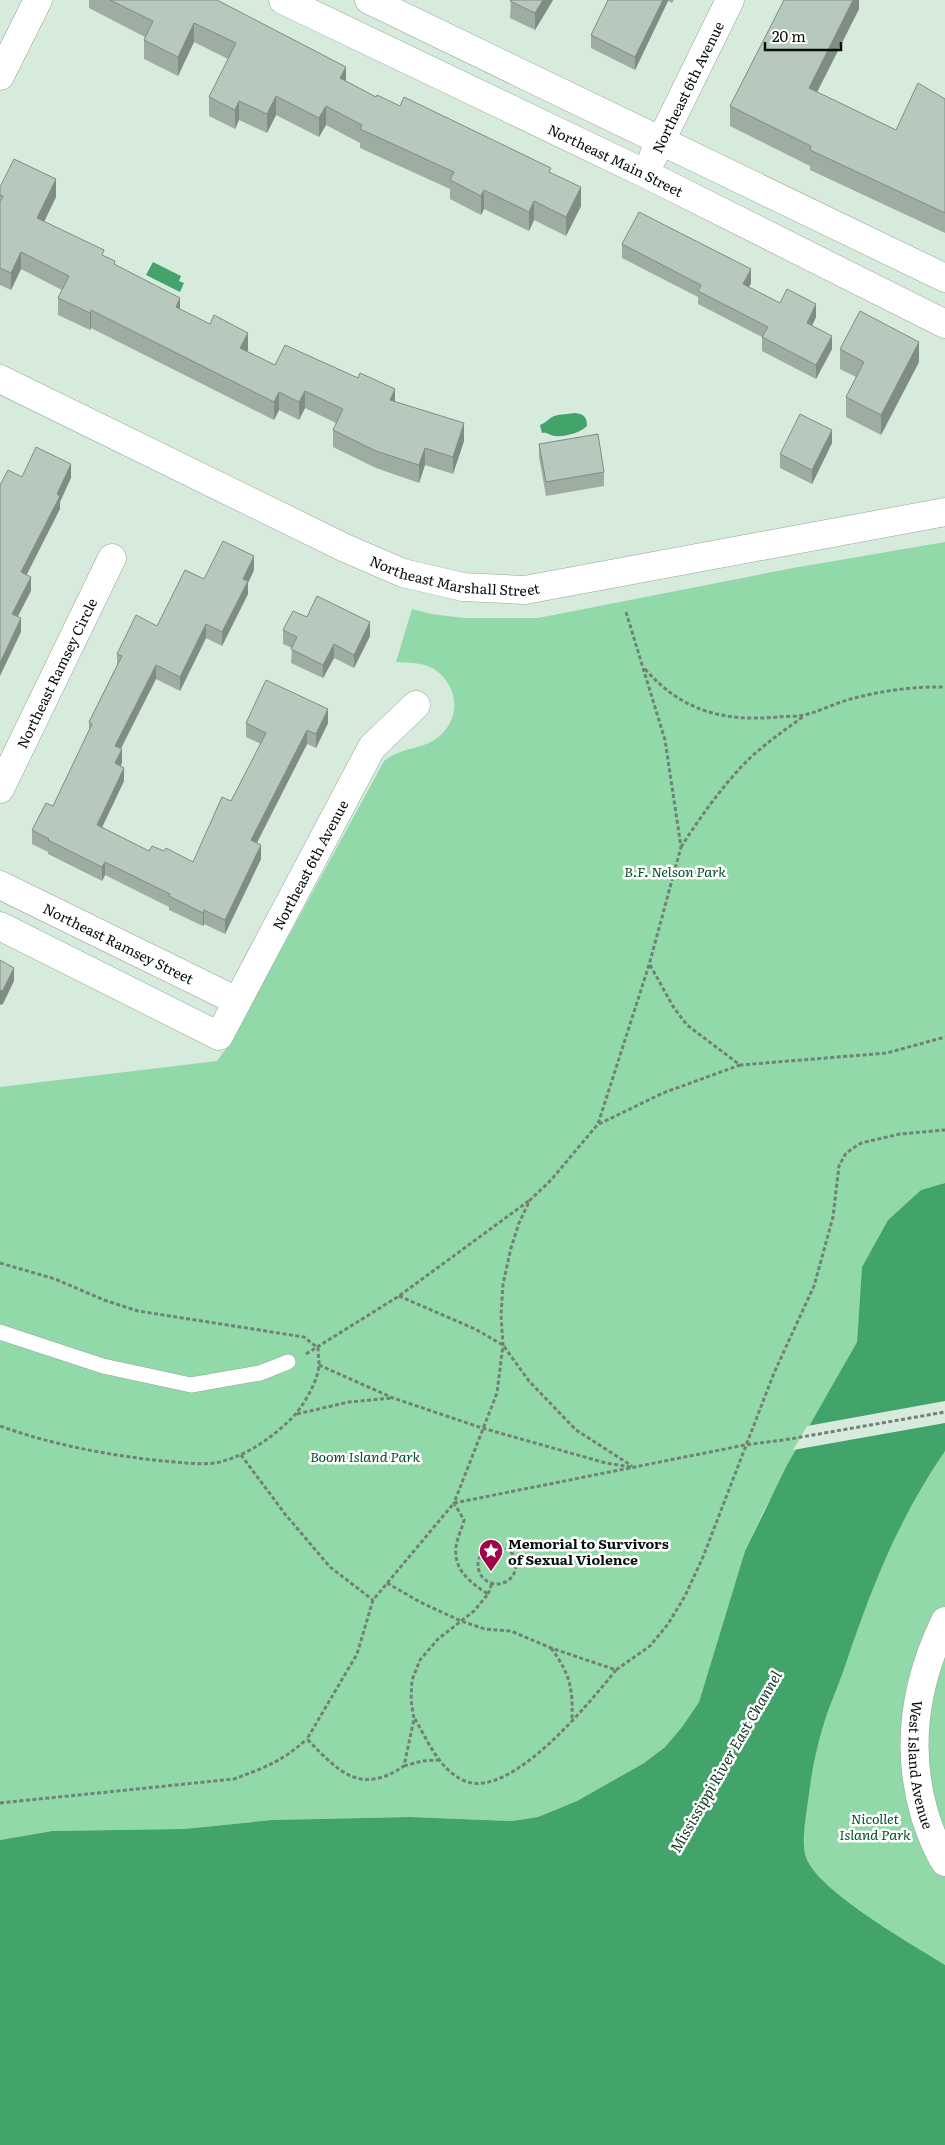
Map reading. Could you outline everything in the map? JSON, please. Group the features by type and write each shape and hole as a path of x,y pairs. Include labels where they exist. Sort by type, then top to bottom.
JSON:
{"street":[{"path":"0,76 38,0"},
{"name":"Northeast Main Street","path":"283,0 644,174 945,324"},
{"path":"369,0 945,278"},
{"name":"Northeast 6th Avenue","path":"644,174 730,0"},
{"name":"Northeast Marshall Street","path":"0,379 345,548 403,573 464,587 525,590 945,512"},
{"name":"Northeast Ramsey Circle","path":"0,788 112,558"},
{"name":"Northeast 6th Avenue","path":"0,926 219,1036 372,747 416,705"},
{"name":"Northeast Ramsey Street","path":"0,885 237,1002"},
{"name":"West Island Avenue","path":"945,1622 926,1664 914,1728 914,1761 920,1797 929,1828 945,1862"}],"lane":[{"path":"0,1332 103,1366 191,1386 260,1373 288,1362"}],"path":[{"path":"626,612 665,740 681,847"},
{"path":"642,667 667,691 699,709 716,715 733,718 806,715"},
{"path":"288,1362 318,1348 400,1296 530,1200 551,1180 598,1124 649,965 681,847 741,766 767,743 806,715 852,699 903,690 945,687"},
{"path":"649,965 674,1008 687,1025 740,1065"},
{"path":"598,1124 663,1093 740,1065 887,1053 945,1037"},
{"path":"414,1719 438,1760 450,1772 465,1781 485,1783 503,1778 535,1757 572,1720 616,1670 650,1646 668,1624 685,1596 703,1557 774,1373 814,1286 833,1217 839,1166 846,1153 861,1143 900,1134 945,1130"},
{"path":"0,1803 234,1779 270,1766 287,1757 307,1739 357,1654 373,1600 454,1504 497,1393 503,1345 501,1315 503,1284 519,1223 530,1200"},
{"path":"0,1263 55,1279 104,1300 138,1311 304,1337 318,1348 319,1365 312,1388 297,1414 273,1437 241,1455 218,1463 187,1463 110,1455 36,1439 0,1426"},
{"path":"400,1296 475,1329 503,1345 528,1381 576,1430 635,1468"},
{"path":"319,1365 393,1398 482,1428 606,1463 635,1468"},
{"path":"297,1414 349,1402 393,1398"},
{"path":"454,1504 745,1445 945,1412"},
{"path":"241,1455 285,1514 330,1567 373,1600"},
{"path":"454,1504 464,1520 456,1546 456,1559 462,1573 469,1582 488,1594"},
{"path":"499,1546 510,1552 516,1562 516,1569 510,1579 504,1582 492,1583 482,1576 478,1565 482,1553 487,1549 499,1546"},
{"path":"387,1583 420,1602 461,1620 485,1629 511,1631 552,1648 616,1670"},
{"path":"404,1766 414,1719 411,1700 412,1680 420,1660 438,1639 474,1611 488,1594 492,1583"},
{"path":"552,1648 563,1664 573,1692 572,1720"},
{"path":"307,1739 338,1770 364,1781 390,1776 404,1766 422,1761 438,1760"}],"green space":[{"name":"Boom Island Park","path":"945,542 945,1183 921,1190 888,1220 862,1267 857,1342 764,1510 745,1551 699,1702 682,1727 665,1747 644,1763 577,1801 538,1817 512,1821 410,1817 272,1820 184,1829 52,1831 0,1840 0,1087 217,1061 231,1042 384,761 391,756 424,745 437,738 451,722 454,712 453,693 449,684 442,676 434,669 425,665 396,662 412,609 431,614 464,618 538,618 793,568"},
{"name":"Nicollet Island Park","path":"945,1450 945,1965 868,1916 828,1885 814,1870 806,1857 804,1821 821,1730 868,1601 889,1549 915,1498"}],"water":[{"path":"153,262 181,276 179,281 184,283 180,292 146,275"},
{"path":"575,413 583,415 586,420 587,426 580,431 563,436 552,436 542,433 540,425 552,417"},
{"name":"Mississippi River East Channel","path":"945,1183 945,1451 913,1502 887,1555 865,1609 827,1714 815,1756 804,1837 806,1857 814,1871 828,1885 868,1916 945,1965 945,2145 0,2145 0,1840 52,1831 184,1829 272,1820 410,1817 512,1821 538,1817 577,1801 644,1763 665,1747 682,1727 699,1702 745,1551 786,1467 857,1342 862,1267 888,1220 921,1190"}],"pier":[{"path":"945,1401 945,1423 793,1450 807,1426"}],"building":[{"path":"110,0 217,0 346,67 340,78 376,97 377,95 400,106 404,97 551,168 549,172 581,187 566,217 534,201 529,212 484,190 481,196 450,180 454,172 360,129 362,125 326,106 319,118 276,96 267,114 239,101 235,110 209,97 236,43 194,23 178,57 144,40 153,21"},
{"path":"511,0 543,0 535,13"},
{"path":"608,0 663,0 635,57 591,35"},
{"path":"784,0 853,0 809,88 896,130 918,83 945,99 945,213 810,150 811,146 730,106"},
{"path":"14,159 56,179 37,218 104,250 102,255 115,261 114,264 180,298 176,307 210,324 214,315 248,333 240,348 275,365 285,345 358,378 360,373 395,389 390,400 464,423 453,457 425,448 419,465 376,451 333,430 343,409 305,391 299,402 279,392 274,402 91,310 90,313 58,298 69,276 21,252 11,273 0,268 0,202 3,196 0,195 0,187"},
{"path":"639,212 751,269 743,284 780,303 787,289 816,304 807,323 832,336 816,365 762,337 768,327 698,291 701,285 622,244"},
{"path":"860,311 919,342 881,415 846,397 864,362 840,349"},
{"path":"800,414 832,430 812,470 780,454"},
{"path":"598,434 604,472 546,482 539,444"},
{"path":"36,447 71,464 57,494 60,496 21,572 31,577 12,614 21,618 0,663 0,485 8,470 22,477"},
{"path":"223,541 254,556 243,579 248,581 222,632 206,624 180,677 156,665 115,746 122,749 115,763 124,768 97,825 149,851 152,846 164,851 166,848 193,862 222,797 231,801 266,733 246,723 266,680 328,709 316,734 307,730 251,840 261,845 225,920 204,910 203,913 169,896 170,894 105,862 102,867 32,830 46,803 53,806 92,724 89,722 122,656 117,654 136,615 157,626 185,570 204,579"},
{"path":"317,596 370,622 354,655 334,644 323,665 291,649 297,637 283,630 293,611 307,617"},
{"path":"0,960 14,968 3,990 0,991"}],"place":[{"name":"Memorial to Survivors of Sexual Violence","path":"491,1572"}],"park label":[{"name":"B.F. Nelson Park","path":"675,871"}]}
